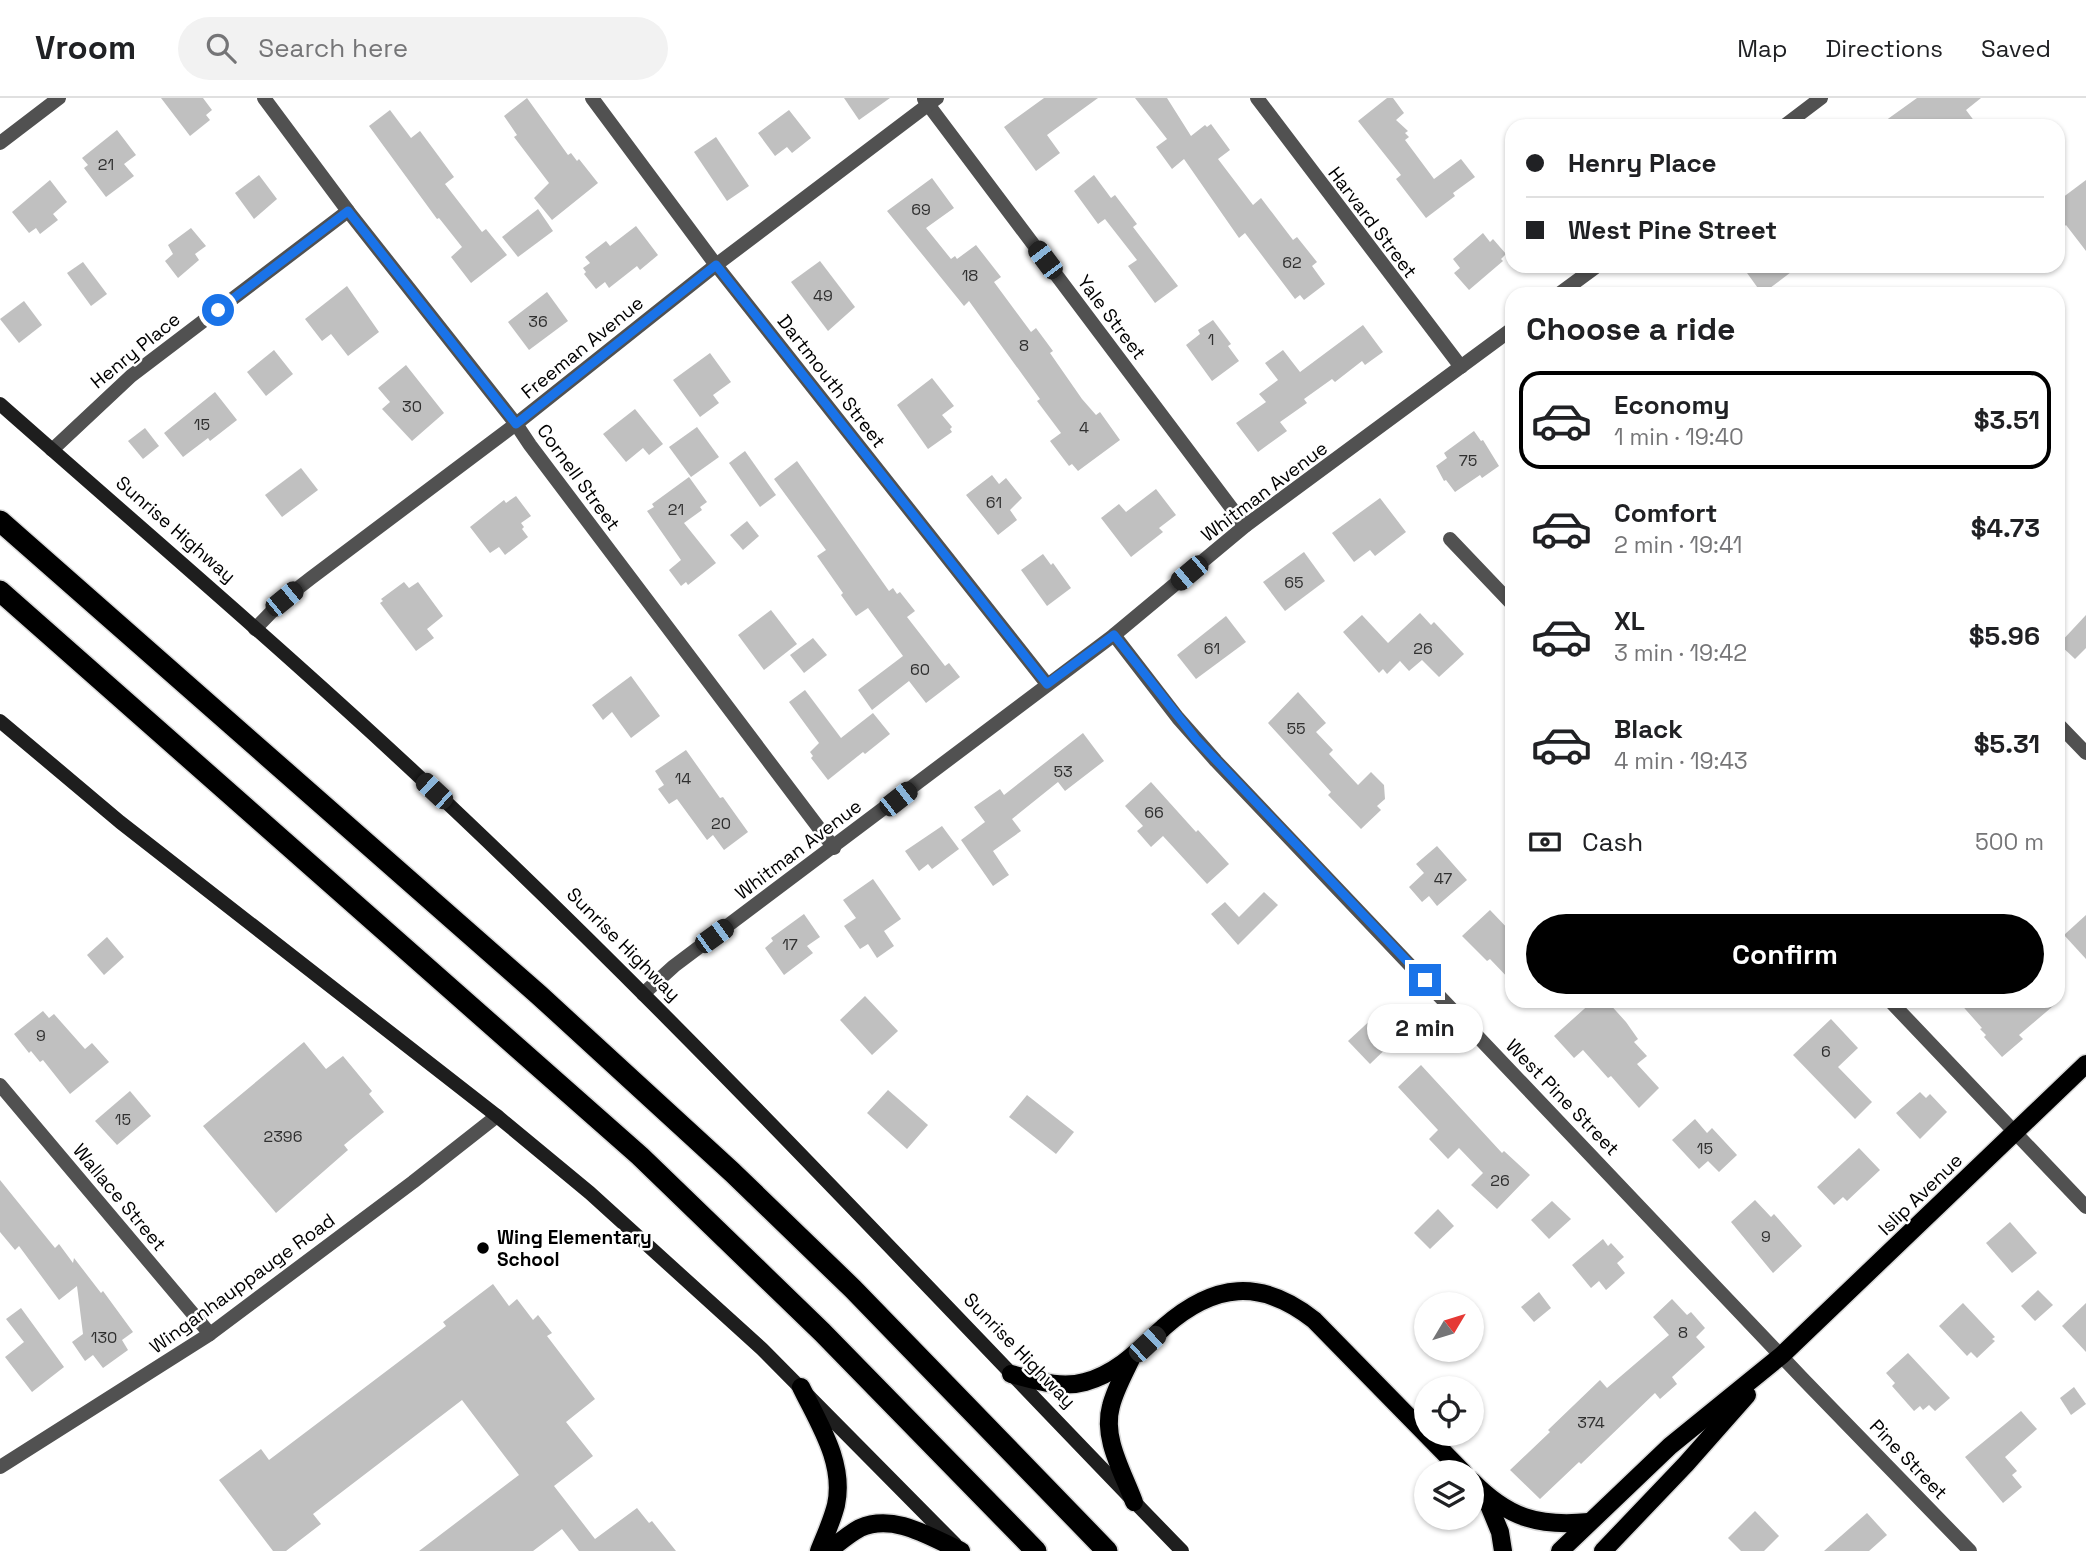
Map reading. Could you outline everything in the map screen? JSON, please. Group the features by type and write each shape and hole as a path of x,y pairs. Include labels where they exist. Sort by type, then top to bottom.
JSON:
{"highway":[{"path":"0,521 530,987 732,1171 870,1307 1107,1551"},
{"path":"0,591 517,1045 639,1156 805,1315 1036,1551"}],"main road":[{"name":"Sunrise Highway","path":"0,404 465,819 643,994 1182,1551"},
{"path":"0,721 120,822 497,1116 677,1270 801,1387 961,1551"},
{"name":"Islip Avenue","path":"1560,1551 1670,1446 1782,1355 2086,1064"},
{"path":"1011,1374 1045,1382 1082,1383 1104,1375 1130,1359 1182,1312 1206,1298 1230,1291 1270,1294 1303,1311 1314,1320 1451,1460"},
{"name":"Islip Avenue","path":"1603,1551 1686,1464 1782,1355"},
{"path":"1130,1359 1111,1404 1108,1419 1112,1446 1134,1502"},
{"path":"801,1387 831,1451 838,1477 836,1503 820,1551"},
{"path":"1484,1491 1520,1515 1538,1522 1564,1525 1590,1522"},
{"path":"1484,1499 1500,1532 1503,1551"},
{"path":"829,1551 860,1529 882,1523 906,1527 961,1551"}],"street":[{"path":"2,139 59,98"},
{"name":"Cornell Street","path":"264,98 348,211 516,424 834,848"},
{"name":"Dartmouth Street","path":"592,98 716,265 1047,684"},
{"name":"Harvard Street","path":"1256,98 1461,367"},
{"path":"1793,119 1821,98"},
{"name":"Freeman Avenue","path":"255,629 298,588 516,424 929,100"},
{"name":"Yale Street","path":"929,100 1245,526"},
{"name":"Henry Place","path":"52,450 131,376 348,211"},
{"path":"1568,287 1588,273"},
{"name":"Whitman Avenue","path":"643,994 674,966 1114,635 1245,526 1505,334"},
{"path":"1450,539 1505,597"},
{"name":"West Pine Street","path":"1114,635 1178,718 1216,761 1819,1394"},
{"path":"2065,731 2086,753"},
{"path":"1897,1008 2086,1207"},
{"name":"Wallace Street","path":"0,1085 209,1334"},
{"name":"Winganhauppauge Road","path":"0,1467 209,1334 497,1116"},
{"name":"Pine Street","path":"1819,1394 1970,1551"}],"building":[{"path":"161,98 203,98 212,110 206,115 210,120 190,136"},
{"path":"527,98 568,155 571,153 577,161 579,159 598,183 552,220 534,198 549,183 514,137 517,135 504,116"},
{"path":"844,98 890,98 859,120"},
{"path":"1044,98 1098,98 1047,135 1060,153 1036,171 1004,127"},
{"path":"1135,98 1167,98 1191,136 1205,125 1207,127 1211,124 1230,150 1218,159 1253,205 1261,198 1293,240 1297,237 1317,262 1312,266 1325,284 1304,300 1300,295 1295,299 1245,233 1239,238 1184,159 1172,169 1156,147 1167,139"},
{"path":"1387,98 1393,98 1404,113 1396,120 1408,131 1405,133 1409,137 1405,140 1434,179 1461,159 1475,177 1426,218 1396,179 1401,175 1358,121"},
{"path":"1917,98 1981,98 1966,110 1973,119 1888,119"},
{"path":"390,110 411,138 420,131 454,177 445,184 482,232 486,229 507,255 471,283 451,257 462,247 439,218 437,219 369,126"},
{"path":"789,110 811,138 792,153 787,147 775,156 758,133"},
{"path":"117,130 136,155 124,164 134,176 106,197 84,168 88,165 82,158"},
{"path":"716,137 749,186 727,201 694,152"},
{"path":"259,175 277,199 254,219 235,193"},
{"path":"1094,175 1111,198 1115,195 1137,224 1133,227 1178,286 1155,303 1128,266 1137,260 1105,219 1098,224 1074,191"},
{"path":"932,178 954,208 926,228 951,259 955,256 957,259 976,245 1001,277 994,282 1031,332 1036,328 1082,399 1096,415 1100,412 1120,440 1078,471 1072,464 1069,466 1050,441 1061,433 1037,401 1040,399 969,301 964,306 887,211"},
{"path":"50,180 67,202 53,214 58,220 40,234 36,228 29,233 12,212"},
{"path":"2086,180 2086,251 2065,226 2065,196"},
{"path":"538,209 553,231 518,257 502,237"},
{"path":"636,226 658,255 640,270 637,266 609,288 605,282 596,289 584,274 586,272 583,268 590,263 585,257 606,241 610,246"},
{"path":"191,228 206,246 195,254 199,260 178,278 165,261 173,254 168,245"},
{"path":"1483,233 1490,242 1493,239 1505,253 1501,259 1503,261 1469,290 1454,273 1460,268 1453,259"},
{"path":"820,261 855,307 828,331 791,282"},
{"path":"83,262 107,294 91,306 67,273"},
{"path":"1747,273 1790,273 1771,287 1757,287"},
{"path":"347,286 379,332 348,356 331,334 322,341 305,319"},
{"path":"547,292 568,321 529,350 508,322"},
{"path":"24,301 42,325 19,343 0,319"},
{"path":"1213,320 1231,344 1228,346 1239,361 1212,381 1186,345 1200,334 1198,330"},
{"path":"1363,325 1383,352 1365,365 1362,361 1335,382 1332,379 1304,399 1307,403 1280,422 1287,431 1258,452 1236,423 1266,402 1259,394 1278,380 1265,363 1283,350 1300,372"},
{"path":"274,350 293,374 266,396 247,372"},
{"path":"710,353 731,382 713,395 719,403 700,417 673,380"},
{"path":"406,365 444,413 412,441 382,409 390,402 378,388"},
{"path":"932,378 954,406 942,415 952,427 952,432 928,449 897,405"},
{"path":"215,392 237,420 183,457 164,433"},
{"path":"635,409 663,444 649,455 643,448 626,462 603,434"},
{"path":"697,427 719,457 691,477 669,447"},
{"path":"145,428 159,446 143,459 128,441"},
{"path":"1474,431 1499,466 1455,492 1446,480 1444,481 1436,466 1447,458 1444,453"},
{"path":"745,451 776,495 760,507 729,463"},
{"path":"797,461 889,591 893,588 897,594 900,592 915,611 907,617 945,666 949,663 960,677 926,703 909,681 872,710 858,690 903,656 868,608 856,616 817,556 826,550 774,479"},
{"path":"301,468 318,490 282,517 265,495"},
{"path":"992,475 999,484 1006,478 1022,498 1010,510 1017,520 998,535 966,495"},
{"path":"689,477 707,502 700,507 702,510 684,523 716,563 688,585 686,582 681,586 669,570 681,560 647,511 654,507 652,504"},
{"path":"1156,489 1176,515 1159,528 1163,532 1131,557 1101,518 1119,504 1126,512"},
{"path":"516,496 531,516 521,523 528,537 505,555 499,547 490,553 470,527 504,500 506,503"},
{"path":"1380,498 1406,532 1375,556 1370,550 1354,562 1332,533"},
{"path":"747,521 759,536 743,550 730,535"},
{"path":"1304,552 1325,581 1285,611 1263,582"},
{"path":"1043,554 1071,588 1047,606 1021,570"},
{"path":"404,582 409,588 418,582 443,616 427,629 434,638 416,651 380,603 383,601 381,599"},
{"path":"771,610 797,644 764,670 738,635"},
{"path":"1420,613 1431,625 1434,622 1464,654 1439,677 1422,660 1409,671 1400,661 1387,674 1383,669 1379,673 1343,632 1362,615 1388,643"},
{"path":"2086,615 2086,648 2075,659 2065,650 2065,638"},
{"path":"1226,616 1246,642 1196,679 1177,655"},
{"path":"813,638 827,655 804,673 790,655"},
{"path":"631,676 660,716 631,738 612,712 603,720 592,705"},
{"path":"805,690 841,738 873,713 890,734 828,780 811,758 813,756 810,752 819,743 789,702"},
{"path":"1298,692 1326,723 1316,732 1333,750 1329,754 1358,785 1371,772 1384,785 1385,799 1377,806 1381,810 1361,829 1328,795 1331,792 1268,723"},
{"path":"1083,733 1104,761 1065,791 1058,782 1012,819 1021,831 993,851 1009,875 993,886 961,840 985,822 974,807 1000,789 1004,795"},
{"path":"686,750 748,832 724,850 713,835 707,840 677,799 669,804 658,789 664,785 655,771"},
{"path":"1151,782 1229,864 1207,884 1163,836 1151,847 1137,831 1143,826 1125,806"},
{"path":"942,826 959,849 932,869 928,864 919,871 905,851"},
{"path":"1437,846 1467,880 1437,906 1429,896 1422,902 1409,887 1424,873 1416,864"},
{"path":"873,879 901,919 884,931 894,946 877,958 868,944 860,949 844,926 856,918 843,900"},
{"path":"1264,892 1278,905 1238,945 1211,914 1225,902 1239,917"},
{"path":"1490,910 1505,926 1505,975 1490,959 1487,961 1462,936"},
{"path":"804,914 820,937 807,946 813,953 784,975 765,948 773,941 771,938"},
{"path":"2086,915 2086,959 2065,936"},
{"path":"107,937 124,957 104,975 87,955"},
{"path":"865,996 898,1031 872,1055 840,1020"},
{"path":"1585,1008 1613,1008 1638,1039 1634,1042 1647,1056 1637,1064 1659,1088 1639,1108 1583,1050 1574,1058 1554,1036"},
{"path":"1964,1008 2051,1008 2019,1035 2023,1039 2002,1057 1984,1037 1986,1035 1980,1029 1982,1028"},
{"path":"43,1011 49,1018 54,1014 85,1049 92,1043 109,1062 70,1094 43,1060 40,1062 31,1051 29,1053 14,1034"},
{"path":"1376,1015 1396,1039 1370,1064 1348,1041"},
{"path":"1831,1019 1858,1048 1838,1067 1872,1102 1855,1119 1793,1055"},
{"path":"304,1042 326,1069 343,1056 372,1091 369,1094 384,1112 344,1145 348,1150 276,1213 203,1126"},
{"path":"1421,1065 1502,1153 1504,1151 1530,1175 1497,1209 1471,1185 1483,1173 1459,1148 1448,1159 1429,1139 1438,1130 1398,1087"},
{"path":"888,1090 928,1125 907,1149 867,1113"},
{"path":"130,1091 151,1116 117,1145 95,1121"},
{"path":"1920,1092 1926,1098 1930,1094 1947,1112 1920,1139 1896,1113"},
{"path":"1027,1095 1074,1132 1056,1154 1009,1117"},
{"path":"1695,1119 1707,1133 1712,1128 1737,1155 1719,1172 1708,1161 1699,1169 1672,1140"},
{"path":"1859,1148 1880,1170 1847,1201 1843,1197 1834,1205 1817,1187"},
{"path":"0,1180 55,1248 59,1244 73,1263 74,1258 101,1293 103,1291 133,1332 122,1340 128,1350 103,1368 93,1355 85,1361 72,1342 83,1334 77,1286 59,1300 19,1246 15,1250 0,1232"},
{"path":"1755,1200 1771,1217 1774,1214 1802,1246 1773,1273 1731,1222"},
{"path":"1552,1201 1571,1219 1549,1239 1531,1220"},
{"path":"1438,1209 1454,1226 1430,1249 1414,1233"},
{"path":"2010,1222 2037,1253 2012,1273 1986,1243"},
{"path":"1603,1239 1608,1246 1611,1243 1624,1257 1617,1263 1625,1273 1606,1290 1599,1281 1591,1288 1572,1265"},
{"path":"493,1284 509,1306 517,1299 533,1320 538,1315 552,1333 547,1336 595,1399 566,1422 593,1456 554,1486 595,1539 637,1508 649,1523 652,1521 676,1551 579,1551 562,1529 533,1551 419,1551 519,1475 462,1400 313,1514 321,1524 286,1551 273,1551 219,1480 261,1449 269,1460 446,1326 443,1322"},
{"path":"2038,1290 2053,1305 2035,1321 2021,1306"},
{"path":"1539,1292 1551,1308 1534,1322 1521,1307"},
{"path":"1672,1299 1687,1315 1691,1312 1705,1328 1696,1337 1705,1347 1672,1377 1677,1384 1660,1399 1655,1393 1540,1499 1510,1470 1600,1380 1607,1388 1669,1335 1653,1317"},
{"path":"1963,1303 1995,1337 1992,1339 1995,1341 1977,1358 1971,1352 1967,1356 1939,1326"},
{"path":"2086,1303 2086,1352 2062,1326"},
{"path":"21,1308 64,1367 32,1392 5,1357 24,1342 6,1319"},
{"path":"1908,1353 1950,1398 1935,1411 1929,1405 1923,1410 1920,1406 1914,1411 1892,1386 1895,1383 1886,1373"},
{"path":"2074,1387 2086,1404 2071,1415 2060,1398"},
{"path":"2021,1411 2037,1429 2005,1457 2017,1471 2012,1475 2022,1487 2003,1503 1965,1457"},
{"path":"1755,1511 1779,1536 1764,1551 1741,1551 1728,1538"},
{"path":"1867,1513 1887,1535 1869,1551 1824,1551"}],"place":[{"name":"Wing Elementary School","path":"483,1248"}],"route":[{"path":"218,310 348,211 516,424 716,265 1047,684 1114,635 1196,739 1425,980"}]}
